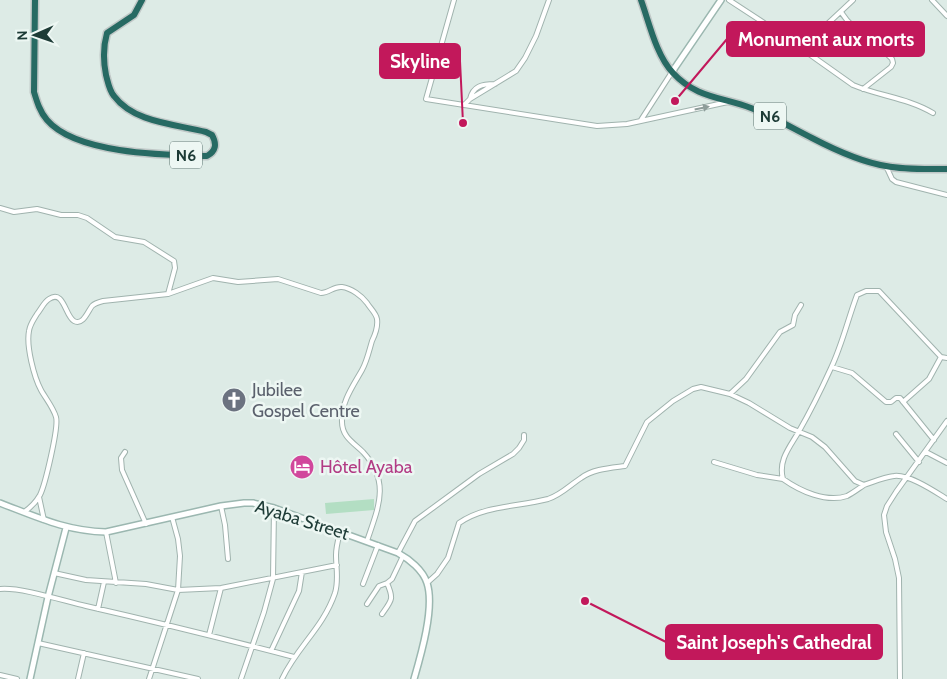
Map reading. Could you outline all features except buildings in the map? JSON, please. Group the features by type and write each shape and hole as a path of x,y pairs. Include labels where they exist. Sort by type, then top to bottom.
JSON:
{"highway":[{"name":"N6","path":"35,0 34,92 37,104 48,121 61,131 77,139 105,148 142,153 207,156 213,153 216,146 212,135 139,115 124,106 109,88 103,62 104,43 107,33 134,15 142,0"},
{"name":"N6","path":"641,0 654,39 666,63 672,72 695,90 705,95 750,107 841,152 886,166 947,169"}],"main road":[{"path":"672,72 721,0"},
{"name":"Ayaba Street","path":"0,503 66,528 87,532 106,532 220,506 252,503 274,508 367,540 401,554 422,572 428,583"},
{"path":"30,679 48,597 66,528"},
{"path":"414,679 424,644 428,606 428,583"}],"street":[{"path":"454,0 426,99 596,126 610,126 728,102"},
{"path":"464,105 470,99 516,71 526,58 549,0"},
{"path":"729,0 853,85 911,102 932,113"},
{"path":"806,52 822,29 853,0"},
{"path":"932,0 947,16"},
{"path":"841,12 848,23 892,59 893,63 890,67 863,89"},
{"path":"641,120 672,72"},
{"path":"886,166 892,179 896,182 947,195"},
{"path":"0,208 14,212 37,209 61,215 78,215 88,218 115,237 148,244 174,261 175,268 168,294"},
{"path":"24,512 39,497 48,467 57,420 38,385 28,347 29,330 32,322 47,300 56,297 61,300 71,319 74,322 79,322 97,302 168,294 213,278 238,282 274,278 321,293 328,292 336,287 346,287 365,299 376,315 377,325 362,369 349,392 344,407 342,423 346,436 363,452 373,467 378,480 380,504 367,540"},
{"path":"783,479 783,460 832,367 857,295 866,291 879,291 941,357 947,358"},
{"path":"730,394 746,379 780,332 793,325 795,315 801,304"},
{"path":"903,402 929,379 941,357"},
{"path":"832,367 852,373 886,402 898,398 934,440"},
{"path":"428,583 448,558 459,523 482,510 498,509 550,498 582,477 595,471 625,466 647,422 673,401 701,386 730,394 799,432 812,437 825,446 855,481 864,485"},
{"path":"900,679 899,578 886,532 884,516 887,506 947,420"},
{"path":"896,434 919,462"},
{"path":"367,604 379,586 392,579 415,521 479,474 513,454 524,440 524,435"},
{"path":"125,452 121,458 122,470 146,524"},
{"path":"926,452 947,464"},
{"path":"714,462 783,479 810,493 830,498 849,495 864,485 895,476 907,478 926,486 947,499"},
{"path":"39,497 44,520"},
{"path":"220,506 225,525 228,560"},
{"path":"241,679 269,598 273,579 274,508"},
{"path":"149,679 178,590 180,556 172,517"},
{"path":"106,532 116,583"},
{"path":"282,679 294,657 320,626 330,604 337,583 338,565 336,553 340,532"},
{"path":"364,584 378,545"},
{"path":"54,574 104,582 146,584 178,590 221,588 338,565"},
{"path":"271,651 299,591 302,572"},
{"path":"98,609 104,582"},
{"path":"382,614 392,597 387,583"},
{"path":"210,635 221,588"},
{"path":"0,589 18,590 210,635 294,657"},
{"path":"38,642 198,679"},
{"path":"78,679 84,653"},
{"path":"0,675 17,679"}],"green space":[{"path":"374,499 374,510 326,514 325,503"}],"place":[{"name":"Monument aux morts","path":"675,101"},
{"name":"Skyline","path":"463,123"},
{"name":"Jubilee Gospel Centre","path":"234,400"},
{"name":"Hôtel Ayaba","path":"302,467"},
{"name":"Saint Joseph's Cathedral","path":"585,601"}]}
